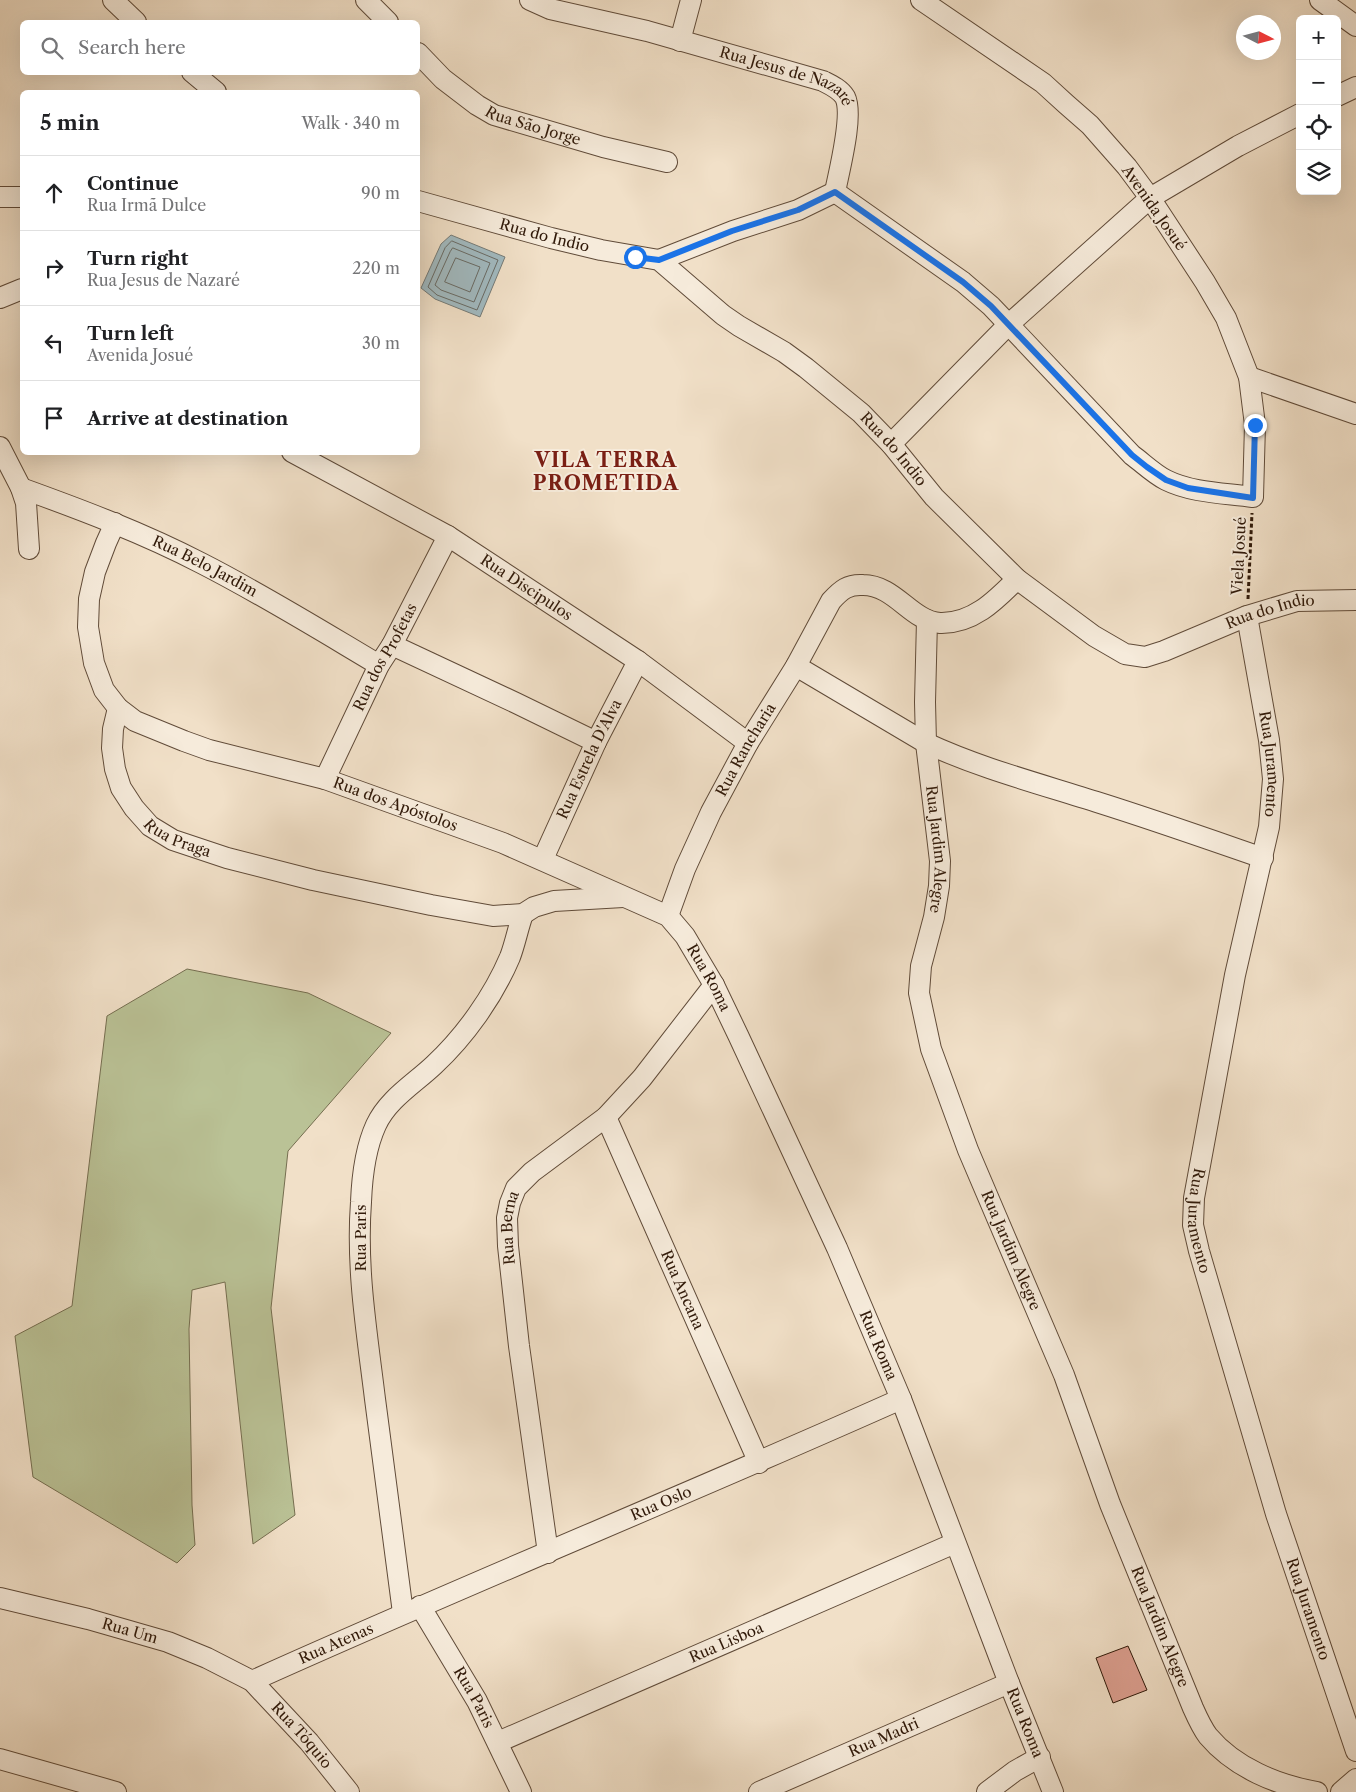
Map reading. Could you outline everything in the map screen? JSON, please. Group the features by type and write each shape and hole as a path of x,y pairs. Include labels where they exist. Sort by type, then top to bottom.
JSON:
{"street":[{"path":"113,0 134,20"},
{"path":"366,0 386,20"},
{"name":"Rua Jesus de Nazaré","path":"530,0 550,8 647,31 823,82 836,88 844,97 848,107 848,114 835,192"},
{"path":"680,41 692,0"},
{"name":"Avenida Josué","path":"921,0 1042,83 1090,125 1127,167 1150,198 1205,282 1226,318 1249,377 1255,425 1253,498"},
{"path":"1320,0 1356,26"},
{"name":"Rua São Jorge","path":"420,55 443,79 477,105 494,115 603,148 667,162"},
{"path":"196,75 214,90"},
{"path":"1341,94 1356,87"},
{"path":"891,444 1008,325 1150,198 1238,146 1296,116"},
{"path":"659,260 732,231 798,210 835,192 963,282 991,306 1132,455 1166,480 1188,488 1253,498"},
{"path":"0,197 20,197"},
{"name":"Rua do Indio","path":"420,202 551,238 601,250 659,260 723,314 739,326 784,352 861,413 891,444 934,497 1017,579 1094,636 1125,654 1145,657 1164,651 1247,616 1297,601 1356,600"},
{"path":"0,298 20,290"},
{"path":"1249,377 1356,414"},
{"path":"0,447 21,488 26,503 29,549"},
{"name":"Rua Discipulos","path":"298,455 448,536 638,661 748,743"},
{"name":"Rua Belo Jardim","path":"21,488 116,523 199,562 258,593 379,665"},
{"path":"116,523 95,572 90,599 88,627 94,663 104,690 118,708"},
{"name":"Rua dos Profetas","path":"325,779 379,665 392,645 448,536"},
{"path":"927,620 940,623 955,622 973,616 993,604 1017,579"},
{"name":"Rua Rancharia","path":"668,916 685,869 704,828 748,743 796,666 831,601 847,586 854,584 869,585 886,590 927,620"},
{"name":"Rua Juramento","path":"1247,616 1269,740 1273,779 1269,827 1235,975 1199,1163 1194,1198 1194,1225 1201,1260 1273,1505 1356,1751"},
{"name":"Rua Jardim Alegre","path":"927,620 924,702 926,744 940,862 935,909 922,966 919,993 930,1049 968,1150 1064,1375 1110,1504 1160,1631 1193,1708 1207,1734 1226,1755 1246,1768 1278,1781 1318,1792"},
{"path":"392,645 596,742"},
{"name":"Rua Estrela D'Alva","path":"543,859 596,742 638,661"},
{"path":"796,666 926,744 987,768 1159,822 1263,858"},
{"name":"Rua dos Apóstolos","path":"118,708 135,721 209,750 325,779 503,843 543,859 668,916"},
{"name":"Rua Praga","path":"118,708 113,729 112,748 115,769 121,788 134,808 150,826 173,840 227,858 364,892 493,916 523,914"},
{"path":"523,914 534,907 554,901 625,897"},
{"name":"Rua Paris","path":"521,1792 477,1701 412,1610 361,1291 358,1235 366,1152 376,1124 389,1105 407,1087 433,1066 479,1011 498,982 510,956 523,914"},
{"name":"Rua Roma","path":"668,916 685,936 714,985 837,1248 901,1399 1009,1683 1053,1792"},
{"name":"Rua Berna","path":"548,1553 519,1346 508,1246 507,1218 510,1203 516,1188 532,1172 606,1118 642,1078 714,985"},
{"name":"Rua Ancana","path":"606,1118 759,1462"},
{"name":"Rua Oslo","path":"412,1610 759,1462 901,1399"},
{"name":"Rua Lisboa","path":"498,1742 955,1543"},
{"name":"Rua Um","path":"0,1598 88,1618 168,1642 252,1681"},
{"name":"Rua Atenas","path":"252,1681 412,1610"},
{"name":"Rua Tóquio","path":"252,1681 309,1742 349,1792"},
{"name":"Rua Madri","path":"759,1792 1009,1683"},
{"path":"987,1792 1015,1771 1040,1757"},
{"path":"0,1759 116,1792"},
{"path":"1341,1792 1356,1779"}],"path":[{"name":"Viela Josué","path":"1247,616 1253,498"}],"green space":[{"path":"187,969 308,993 391,1033 288,1151 271,1308 295,1515 253,1544 225,1282 192,1290 189,1329 192,1505 195,1545 177,1563 33,1477 15,1336 72,1306 107,1016"}],"water":[{"path":"451,235 505,257 480,317 435,299 421,288 441,244"}],"building":[{"path":"1128,1646 1147,1690 1113,1703 1096,1658"}],"district":[{"name":"VILA TERRA PROMETIDA","path":"606,472"}],"route":[{"path":"635,257 659,260 732,231 798,210 835,192 963,282 991,306 1132,455 1166,480 1188,488 1253,498 1255,425"}]}
